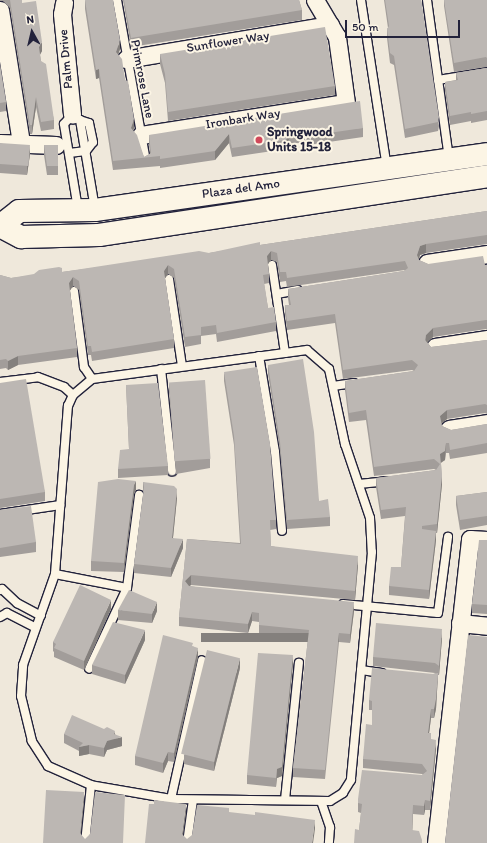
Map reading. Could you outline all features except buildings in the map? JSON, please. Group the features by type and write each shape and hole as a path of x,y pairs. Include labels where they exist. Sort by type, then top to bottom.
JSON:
{"main road":[{"name":"Plaza del Amo","path":"487,154 87,210 19,211 0,226 21,237 90,235 390,192 487,176"},
{"path":"387,169 390,192"},
{"path":"87,210 90,235"}],"street":[{"path":"0,2 8,0"},
{"path":"315,0 330,25"},
{"name":"Palm Drive","path":"64,1 62,14 76,117"},
{"path":"0,10 21,144"},
{"name":"Sunflower Way","path":"126,59 330,25"},
{"name":"Ironbark Way","path":"141,135 346,102 337,37 330,25"},
{"path":"0,143 62,149"},
{"path":"427,263 487,254"},
{"path":"435,347 487,339"},
{"path":"449,429 487,424"},
{"path":"436,843 470,539 487,540"},
{"path":"460,623 487,626"}],"lane":[{"name":"Primrose Lane","path":"117,0 126,59 146,161"},
{"path":"361,0 387,169"},
{"path":"427,0 449,160"},
{"path":"438,80 487,72"},
{"name":"Palm Drive","path":"76,117 86,151 87,210 62,149 64,124 76,117"},
{"path":"62,149 86,151"},
{"path":"272,265 285,353"},
{"path":"169,279 182,366"},
{"path":"277,294 308,289"},
{"path":"74,291 84,367 92,379"},
{"path":"307,350 329,369 346,444 370,518 372,552 361,670 356,773 343,793 330,801 170,799 91,785 48,766 32,742 21,696 23,665 35,627 56,574 68,406 73,395 92,379 182,366 307,350"},
{"path":"258,356 274,452 282,531"},
{"path":"161,369 172,471"},
{"path":"0,382 38,377 64,388 73,395"},
{"path":"333,386 362,382"},
{"path":"359,484 397,479"},
{"path":"89,670 127,588 139,495"},
{"path":"0,514 60,505"},
{"path":"336,603 438,613 448,537"},
{"path":"56,574 127,588"},
{"path":"0,590 2,589 17,603 40,616"},
{"path":"0,616 7,613 35,627"},
{"path":"170,799 202,660"},
{"path":"285,800 299,662"},
{"path":"361,670 390,674"},
{"path":"85,843 91,785"},
{"path":"187,843 193,800"},
{"path":"321,801 330,827 329,843"}],"place":[{"name":"Springwood Units 15-18","path":"259,140"}]}
